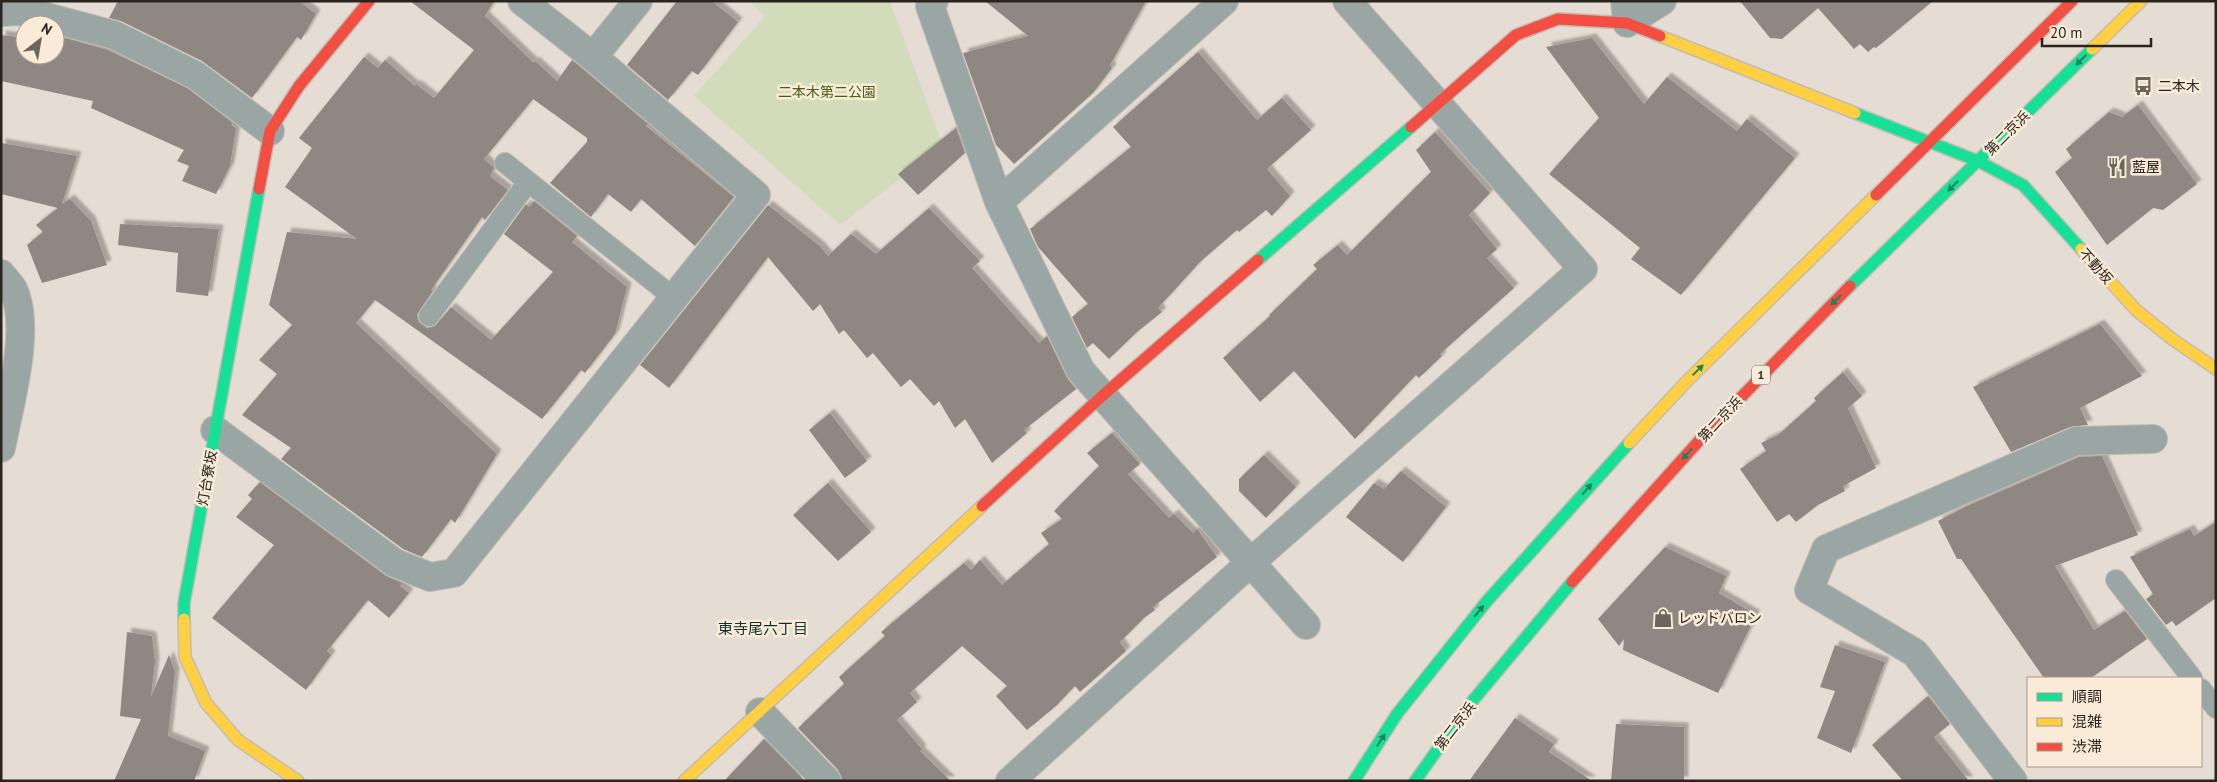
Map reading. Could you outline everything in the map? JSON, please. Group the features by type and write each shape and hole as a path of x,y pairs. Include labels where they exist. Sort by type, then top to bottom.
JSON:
{"main road":[{"path":"270,131 299,86 370,1"},
{"path":"1354,781 1397,714 1487,601 1593,481 1688,380 2072,1"},
{"name":"第二京浜","path":"1415,781 1433,754 1522,642 1630,515 1759,377 2141,1"},
{"name":"不動坂","path":"684,781 1101,397 1516,35 1558,19 1626,12 1930,143 1978,161 2023,186 2136,310 2172,339 2216,369"},
{"name":"灯台寮坂","path":"270,131 184,603 185,656 206,703 238,740 298,781"}],"street":[{"path":"215,430 395,563 430,577 454,573 756,194 593,57 522,1"},
{"path":"593,57 638,1"},
{"path":"934,1 930,6 999,202 1081,371 1101,397 1306,625"},
{"path":"999,202 1224,1"},
{"path":"1010,781 1251,562 1583,269 1347,1"},
{"path":"1626,12 1662,1"},
{"path":"1,12 24,11 114,35 194,75 270,131"},
{"path":"1,274 13,290 20,321 20,346 1,448"},
{"path":"2013,781 1916,653 1808,590 1826,549 2076,441 2153,439"},
{"path":"760,712 827,781"}],"lane":[{"path":"505,164 674,298"},
{"path":"429,316 528,182"},
{"path":"2116,580 2191,677"},
{"path":"2202,690 2216,708"}],"green space":[{"name":"二本木第二公園","path":"749,1 890,1 943,146 840,225 694,96 765,16"}],"building":[{"path":"118,1 299,1 316,14 301,40 297,37 252,98 202,61 121,21 109,18"},
{"path":"410,1 494,1 485,16 534,63 535,61 557,81 572,60 648,124 646,126 734,197 695,246 641,199 631,212 608,194 591,217 550,183 587,142 587,138 533,99 484,159 494,168 490,176 508,190 485,220 482,217 431,290 433,291 417,314 418,321 427,328 434,327 451,307 491,340 553,272 504,234 526,204 529,207 534,201 577,236 572,242 627,287 615,334 585,373 581,370 542,419 375,300 356,323 497,454 455,523 451,519 422,557 403,549 281,459 291,448 242,415 277,374 259,360 292,325 269,305 287,232 357,239 285,187 312,148 299,138 364,57 378,68 385,60 415,86 416,84 434,98 474,50"},
{"path":"677,1 712,1 738,22 698,75 692,71 668,100 627,65"},
{"path":"985,1 1146,1 1110,65 1112,68 1093,93 1014,164 996,145 963,53 1028,36"},
{"path":"1740,1 1933,1 1876,48 1874,47 1868,52 1860,44 1854,49 1818,8 1782,39 1770,38"},
{"path":"1,35 15,37 15,65 65,65 65,38 108,50 187,88 233,123 231,125 236,128 230,166 216,194 182,181 189,166 177,161 184,150 91,108 93,101 1,81"},
{"path":"1592,38 1644,104 1667,77 1737,131 1747,119 1795,158 1681,295 1631,259 1640,248 1549,174 1599,118 1546,47"},
{"path":"1198,52 1257,120 1282,98 1311,130 1267,169 1290,196 1272,216 1266,210 1239,232 1237,230 1200,262 1158,308 1162,312 1137,332 1109,359 1093,343 1087,348 1072,317 1088,304 1038,247 1030,229 1131,147 1113,127"},
{"path":"2138,105 2197,184 2163,210 2153,208 2107,245 2055,172 2072,158 2066,149 2109,112 2122,117"},
{"path":"956,128 965,153 918,195 898,174"},
{"path":"1435,132 1490,193 1469,215 1497,249 1487,258 1514,288 1440,354 1442,356 1419,378 1416,375 1355,439 1294,371 1260,402 1223,358 1270,316 1317,269 1313,265 1338,245 1347,255 1431,172 1416,150"},
{"path":"1,143 77,156 62,204 70,199 91,221 107,265 42,283 27,245 43,232 36,225 58,208 1,194"},
{"path":"768,205 821,247 828,256 851,234 876,254 929,208 980,261 972,268 1039,343 1047,336 1067,378 1076,389 1024,430 1027,433 992,463 965,419 955,428 939,401 934,406 910,379 901,387 873,353 867,358 844,330 839,334 820,304 813,311 768,257 669,388 640,365"},
{"path":"120,224 219,229 208,296 176,292 178,253 118,245"},
{"path":"2100,324 2142,376 2080,408 2088,425 2070,427 2011,452 1973,387"},
{"path":"1843,372 1862,396 1848,408 1876,468 1843,486 1845,491 1818,505 1796,522 1789,514 1777,522 1740,469 1766,451 1761,443 1778,435 1816,401 1814,398"},
{"path":"830,413 867,461 845,478 809,430"},
{"path":"1112,433 1140,464 1128,474 1169,518 1174,514 1193,533 1197,529 1217,557 1153,607 1155,610 1144,618 1120,642 1126,651 1080,692 1075,686 1056,706 1027,730 996,696 1007,686 962,646 910,693 917,702 897,720 922,749 920,751 951,781 842,781 838,770 798,728 844,684 839,677 885,636 881,632 964,563 971,570 980,560 1002,585 1049,544 1041,533 1062,519 1054,511 1099,466 1087,453"},
{"path":"1264,455 1296,487 1266,518 1239,491 1239,479"},
{"path":"2102,456 2138,535 2055,566 2094,630 2125,611 2147,639 2092,677 2043,677 1961,559 1957,559 1938,521 1967,506 2079,457"},
{"path":"1401,471 1446,507 1403,562 1346,517 1374,483 1384,489"},
{"path":"260,482 386,576 402,583 400,586 409,593 389,618 368,600 327,651 331,655 306,690 212,618 274,545 236,517 252,499 248,495"},
{"path":"828,483 871,532 838,561 793,515"},
{"path":"2216,522 2216,598 2176,626 2172,621 2166,625 2146,599 2153,594 2130,557 2190,529 2194,536"},
{"path":"1665,547 1726,576 1719,593 1756,615 1718,693 1623,650 1624,639 1619,646 1598,619"},
{"path":"127,632 152,636 155,661 151,697 169,655 175,672 168,736 205,751 194,781 114,781 141,719 120,716"},
{"path":"1835,645 1885,662 1851,753 1817,738 1835,691 1820,687"},
{"path":"1928,696 1950,724 1934,737 1969,781 1903,781 1872,745"},
{"path":"1515,718 1554,744 1549,752 1592,781 1469,781"},
{"path":"1616,724 1684,727 1684,781 1611,781"},
{"path":"764,739 805,781 724,781"}],"traffic: fast":[{"path":"1850,286 2092,49"},
{"path":"1855,113 1978,161 2023,185 2081,249"},
{"path":"1258,260 1411,127"},
{"path":"184,619 184,603 259,189"},
{"path":"1354,781 1397,714 1487,601 1629,443"},
{"path":"1415,781 1470,704 1572,582"}],"traffic: slow":[{"path":"2092,49 2141,1"},
{"path":"1660,36 1855,113"},
{"path":"1629,443 1688,380 1876,195"},
{"path":"2081,249 2136,310 2172,339 2216,369"},
{"path":"684,781 982,506"},
{"path":"184,619 185,657 206,703 238,740 298,781"}],"traffic: jam":[{"path":"259,189 270,131 299,86 369,1"},
{"path":"1876,195 2072,1"},
{"path":"1411,127 1516,35 1558,19 1627,23 1660,36"},
{"path":"982,506 1101,397 1258,260"},
{"path":"1572,582 1707,432 1850,286"}],"place":[{"name":"二本木","path":"2143,86"},
{"name":"藍屋","path":"2117,167"},
{"name":"レッドバロン","path":"1663,618"}],"district":[{"name":"東寺尾六丁目","path":"763,629"}]}
